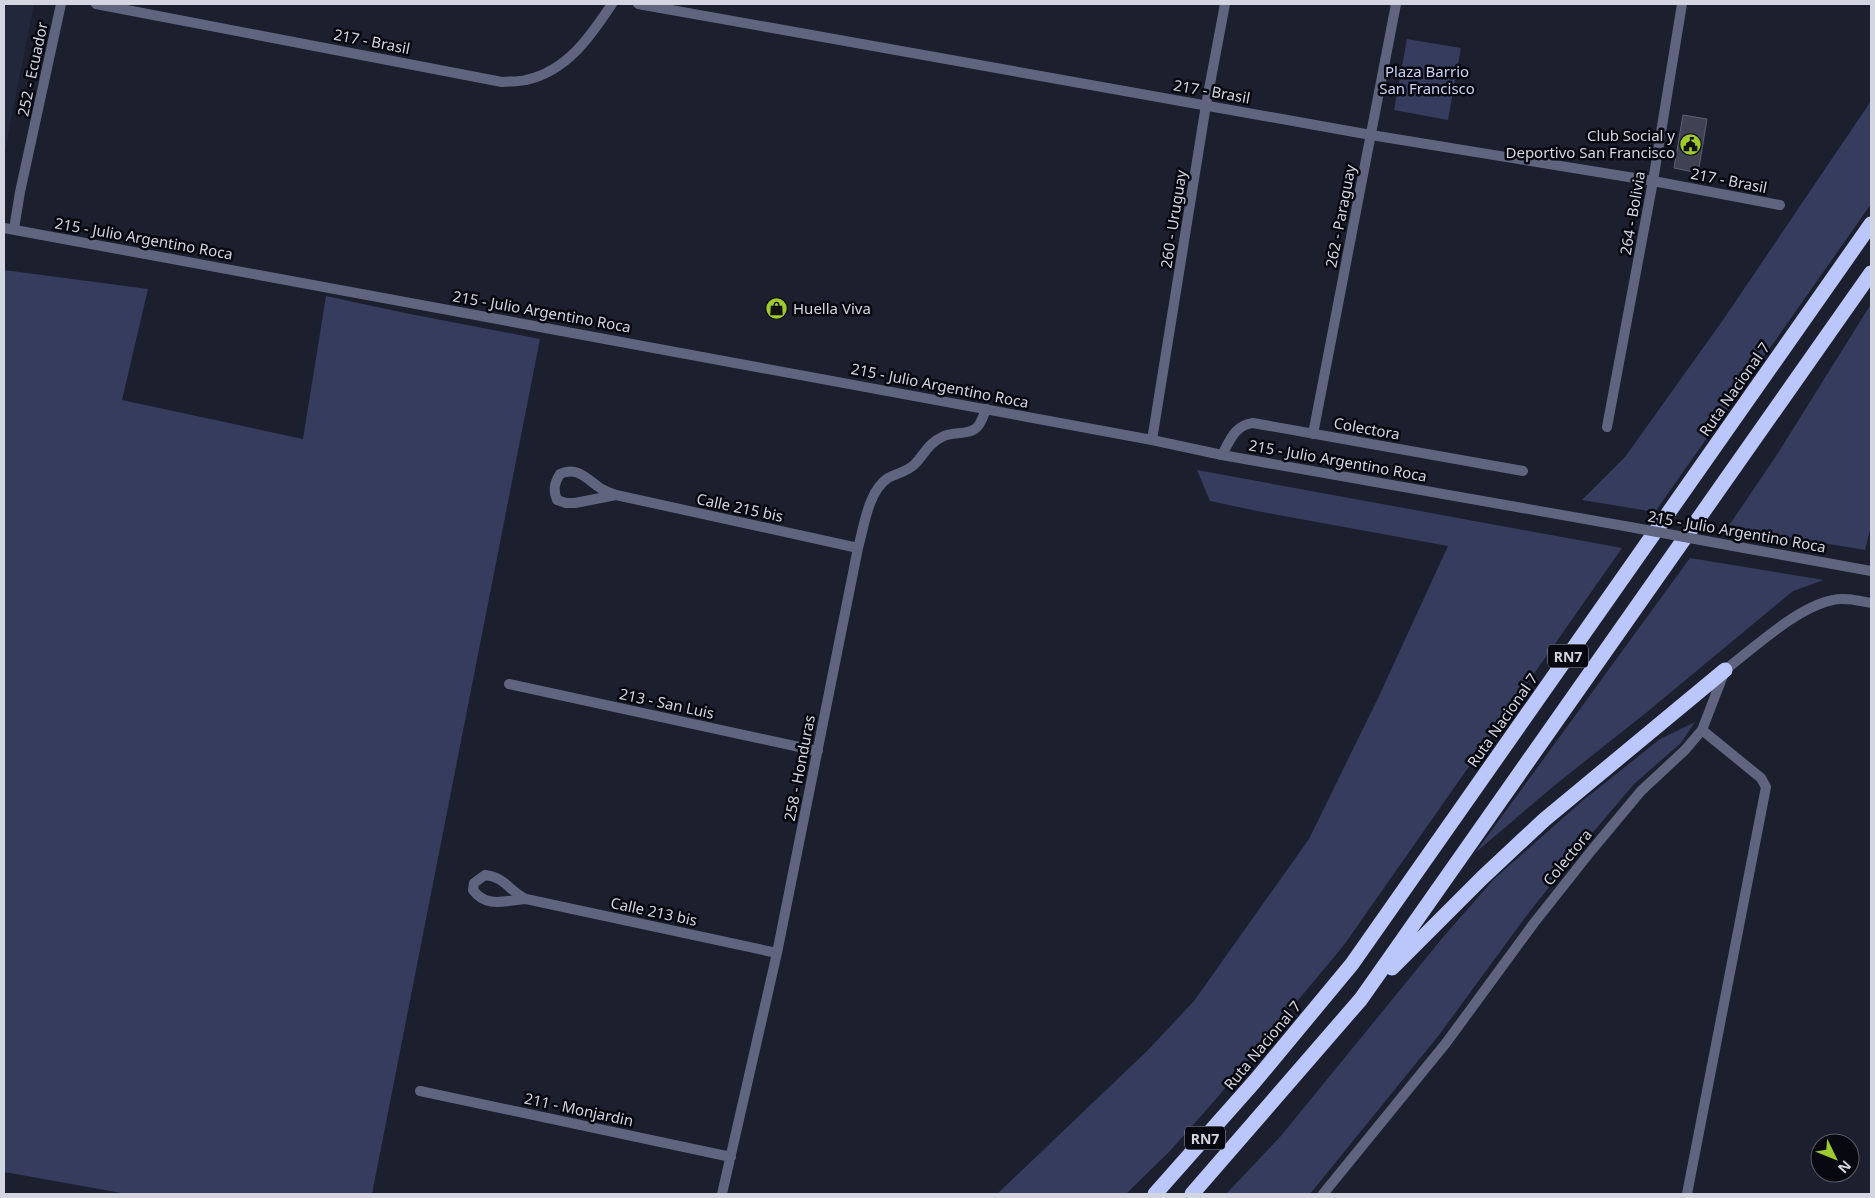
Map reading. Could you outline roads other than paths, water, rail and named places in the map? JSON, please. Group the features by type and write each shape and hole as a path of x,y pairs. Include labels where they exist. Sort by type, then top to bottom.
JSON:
{"highway":[{"name":"Ruta Nacional 7","path":"1155,1194 1255,1081 1352,964 1871,224"},
{"name":"RN7","path":"1192,1194 1362,999 1871,273"},
{"path":"1362,999 1482,878 1544,820 1725,670"}],"street":[{"name":"252 - Ecuador","path":"9,229 20,192 61,4"},
{"name":"217 - Brasil","path":"96,4 502,82 524,81 542,75 562,64 579,49 612,4"},
{"name":"217 - Brasil","path":"638,4 1371,135 1653,181 1780,205"},
{"name":"260 - Uruguay","path":"1152,440 1206,105 1225,4"},
{"name":"262 - Paraguay","path":"1313,434 1396,4"},
{"name":"264 - Bolivia","path":"1607,427 1653,181 1682,4"},
{"name":"215 - Julio Argentino Roca","path":"9,229 986,409 1222,455 1871,571"},
{"name":"258 - Honduras","path":"722,1194 776,953 858,548 876,490 888,479 905,472 915,464 930,443 954,432 971,432 978,427 986,409"},
{"name":"Colectora","path":"1222,455 1234,433 1244,424 1253,423 1523,471"},
{"name":"Calle 215 bis","path":"616,495 566,503 557,500 554,492 555,481 560,474 573,471 583,475 602,490 616,495 858,548"},
{"path":"1725,670 1786,623 1816,605 1845,599 1871,603"},
{"name":"Colectora","path":"1323,1194 1446,1043 1534,923 1591,851 1641,791 1685,750 1702,730 1725,670"},
{"name":"213 - San Luis","path":"509,684 818,751"},
{"path":"1687,1194 1766,787 1761,778 1702,730"},
{"name":"Calle 213 bis","path":"526,898 495,902 484,901 473,890 474,883 485,875 495,876 505,882 518,895 526,898 776,953"},
{"name":"211 - Monjardin","path":"420,1091 730,1157"}],"place":[{"name":"Club Social y Deportivo San Francisco","path":"1691,144"},
{"name":"Huella Viva","path":"777,308"}],"park label":[{"name":"Plaza Barrio San Francisco","path":"1427,80"}]}
